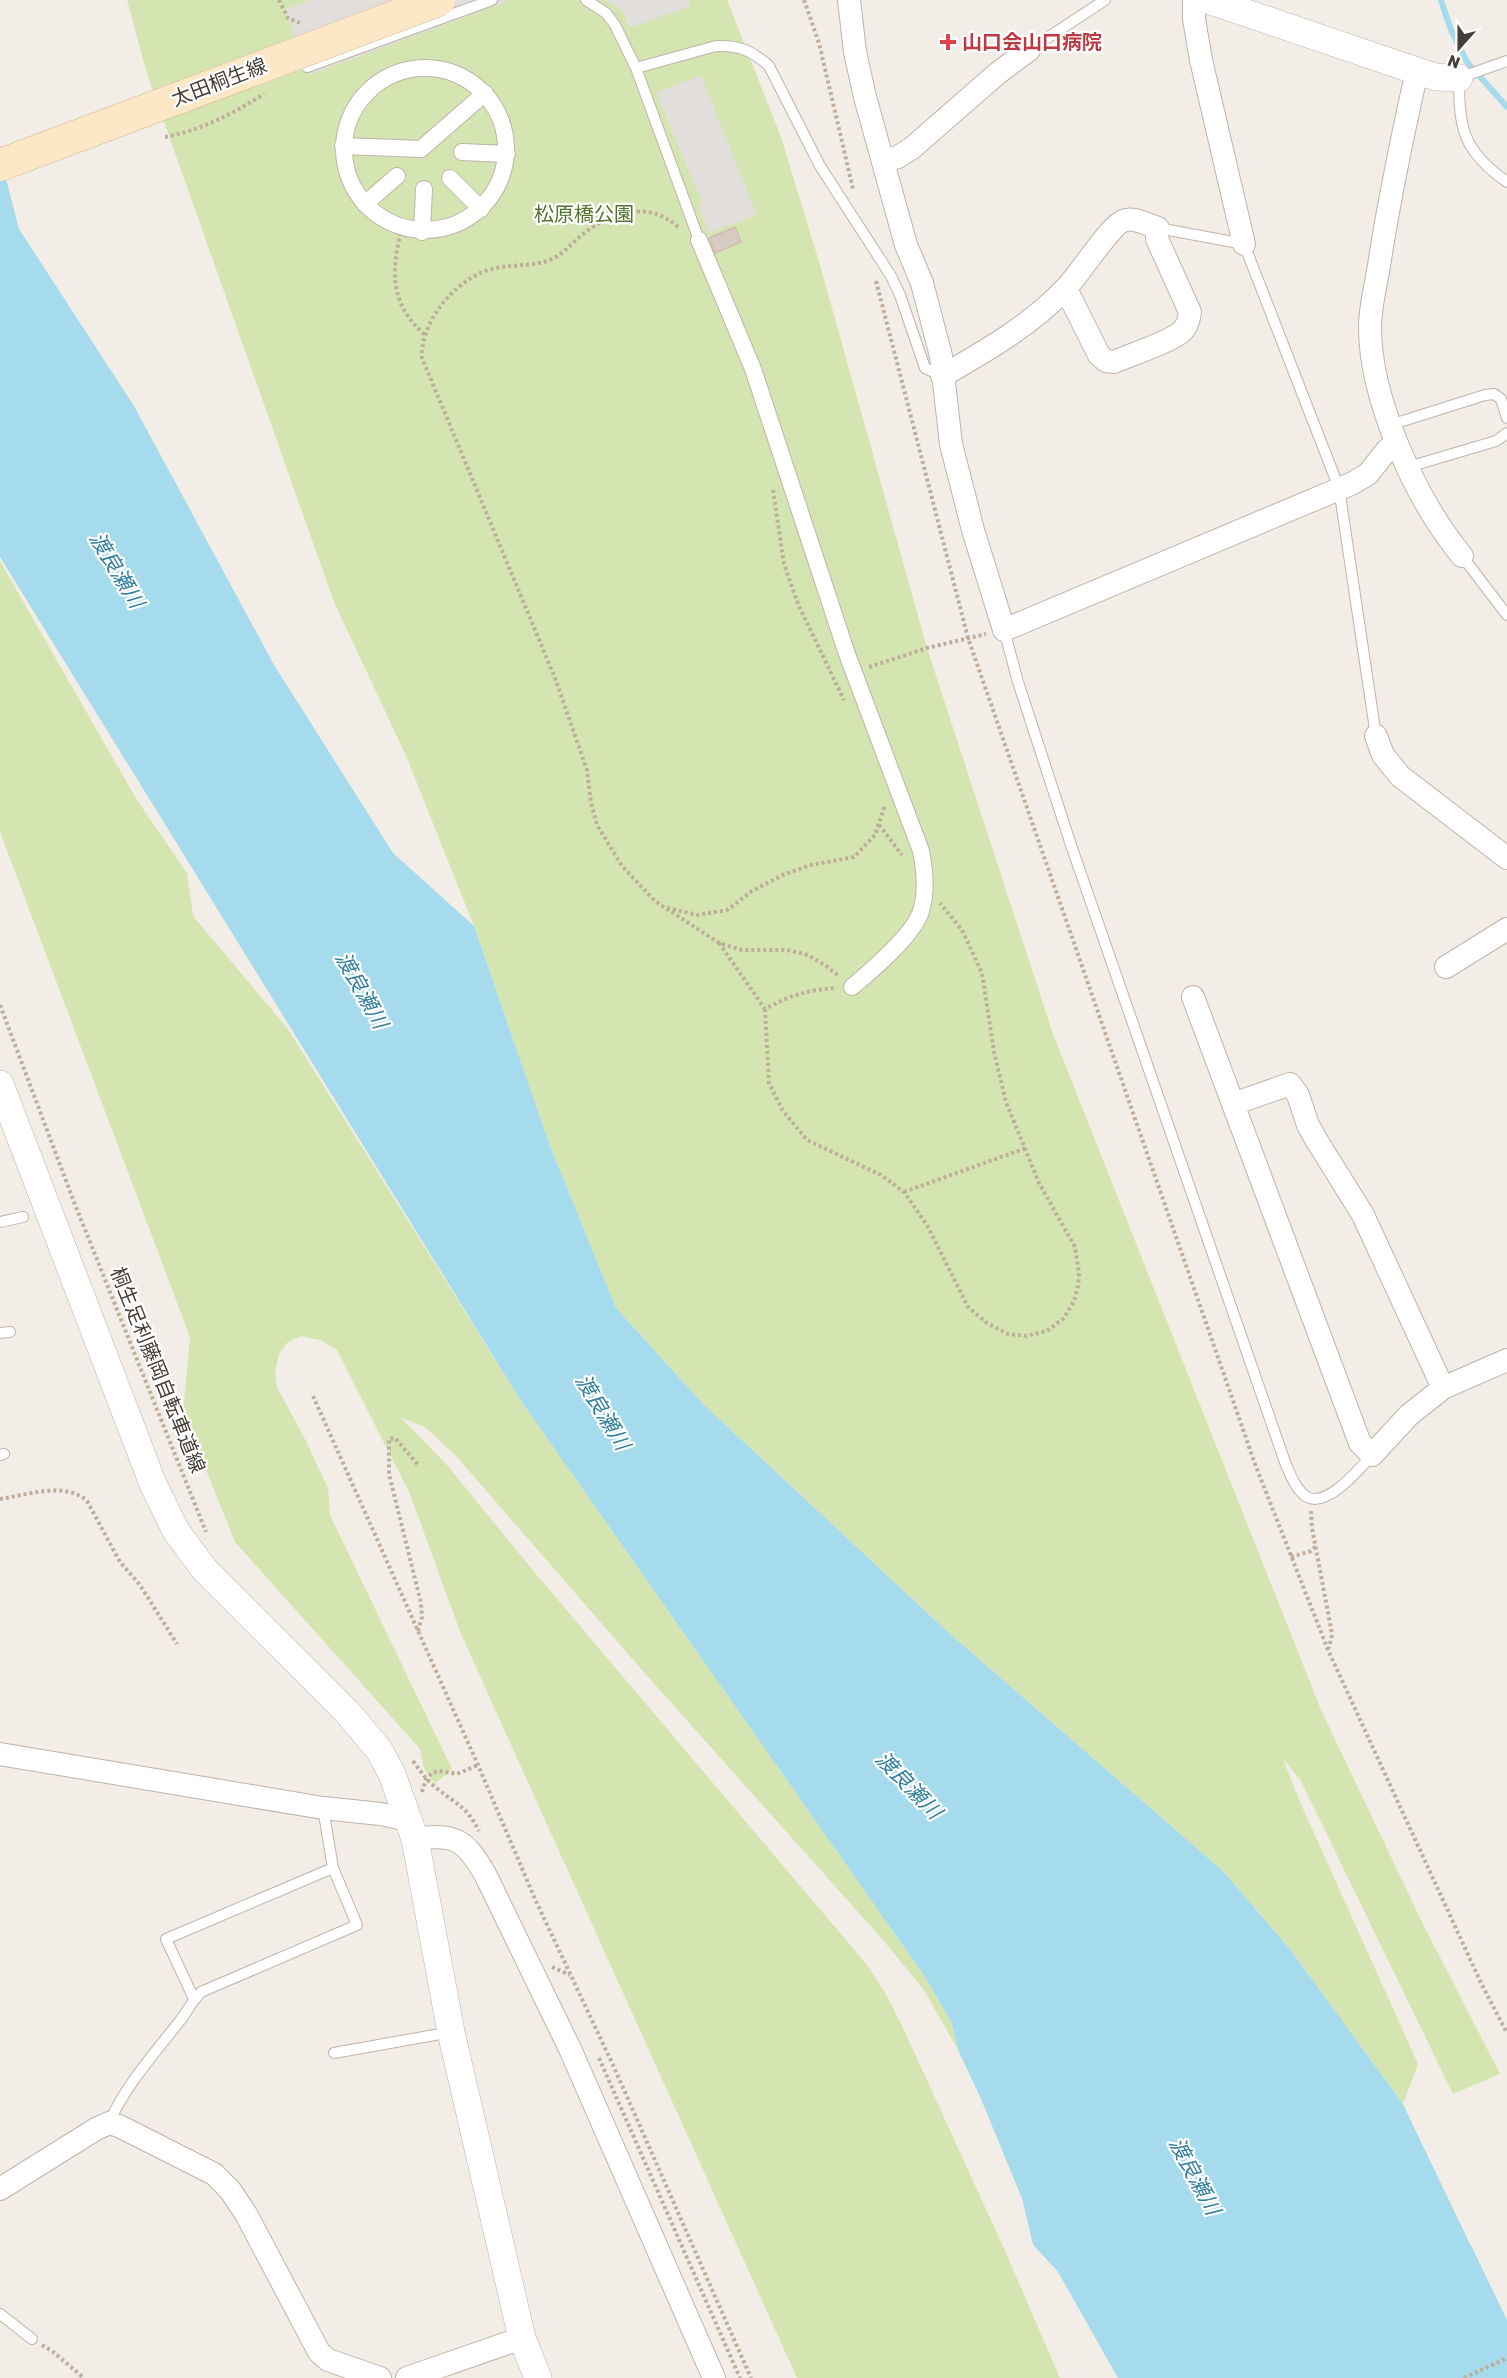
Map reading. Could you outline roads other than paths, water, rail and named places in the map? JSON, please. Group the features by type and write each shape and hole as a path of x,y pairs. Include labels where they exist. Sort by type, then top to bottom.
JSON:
{"main road":[{"name":"太田桐生線","path":"0,165 439,0"}],"street":[{"path":"849,0 855,52 883,162 906,245 922,283 941,356 951,444 973,530 1004,630 1340,488 1368,474 1387,450 1393,434"},
{"path":"1194,0 1194,19 1201,60 1244,244"},
{"path":"1208,0 1417,71 1436,76 1466,75"},
{"path":"883,162 898,157 912,148 998,73 1029,50"},
{"path":"420,67 444,69 467,78 485,93 498,111 505,132 507,154 504,172 496,190 481,209 463,221 444,228 422,232 382,218 365,204 353,187 345,167 343,146 347,122 358,101 375,84 396,72 420,67"},
{"path":"1417,71 1389,205 1370,323 1376,373 1393,434 1408,469 1448,539 1462,556"},
{"path":"343,146 421,149 485,93"},
{"path":"462,152 507,154"},
{"path":"365,204 397,176"},
{"path":"450,178 481,209"},
{"path":"422,232 424,189"},
{"path":"942,376 983,353 1021,327 1066,289 1122,221 1133,220 1158,228 1157,239 1190,312 1188,322 1182,332 1114,362 1106,361 1099,355 1066,289"},
{"path":"691,237 753,369 854,672 921,851 925,884 921,913 902,940 878,966 852,987"},
{"path":"1376,736 1383,755 1400,777 1507,858"},
{"path":"1446,967 1507,928"},
{"path":"1193,997 1360,1443 1372,1455 1409,1415 1443,1388 1507,1360"},
{"path":"0,1084 165,1513 204,1569 347,1712 379,1750 392,1774 411,1829 451,2032 522,2338 538,2378"},
{"path":"1233,1104 1290,1084 1298,1095 1308,1125 1317,1141 1364,1215 1443,1388"},
{"path":"0,1754 323,1808 381,1814 430,1837 458,1841 470,1850 485,1874 571,2052 714,2378"},
{"path":"0,2188 109,2123 214,2174 230,2190 246,2214 319,2352 328,2360 380,2378"},
{"path":"407,2378 522,2338"}],"lane":[{"path":"308,67 492,0"},
{"path":"586,0 606,13 615,25 636,68 691,237"},
{"path":"1029,50 1105,0"},
{"path":"636,68 716,46 730,45 739,46 756,54 769,66 820,166 891,276 900,295 925,368 942,376"},
{"path":"1507,61 1466,75 1459,108 1465,136 1488,168 1507,182"},
{"path":"1158,228 1244,244 1340,488 1376,736"},
{"path":"1393,434 1485,394 1494,394 1501,399 1507,418"},
{"path":"1408,469 1496,441 1507,433"},
{"path":"1462,556 1507,615"},
{"path":"1004,630 1018,682 1071,845 1294,1483 1310,1498 1319,1498 1342,1486 1372,1455"},
{"path":"0,1222 23,1217"},
{"path":"109,2123 116,2107 201,1992 357,1924 333,1868 323,1808"},
{"path":"194,1999 166,1939 333,1868"},
{"path":"334,2054 451,2032"},
{"path":"0,2314 32,2339"}],"water":[{"name":"渡良瀬川","path":"0,156 19,229 134,406 274,665 393,853 474,926 550,1146 616,1308 703,1404 950,1634 1223,1871 1289,1948 1403,2104 1507,2320 1507,2378 1118,2378 1058,2272 1033,2245 1022,2199 959,2052 951,2021 925,1977 521,1401 0,557"}],"waterway":[{"path":"1441,0 1451,30 1467,62 1507,107"}],"place":[{"name":"山口会山口病院","path":"948,42"}],"park label":[{"name":"松原橋公園","path":"584,214"}]}
